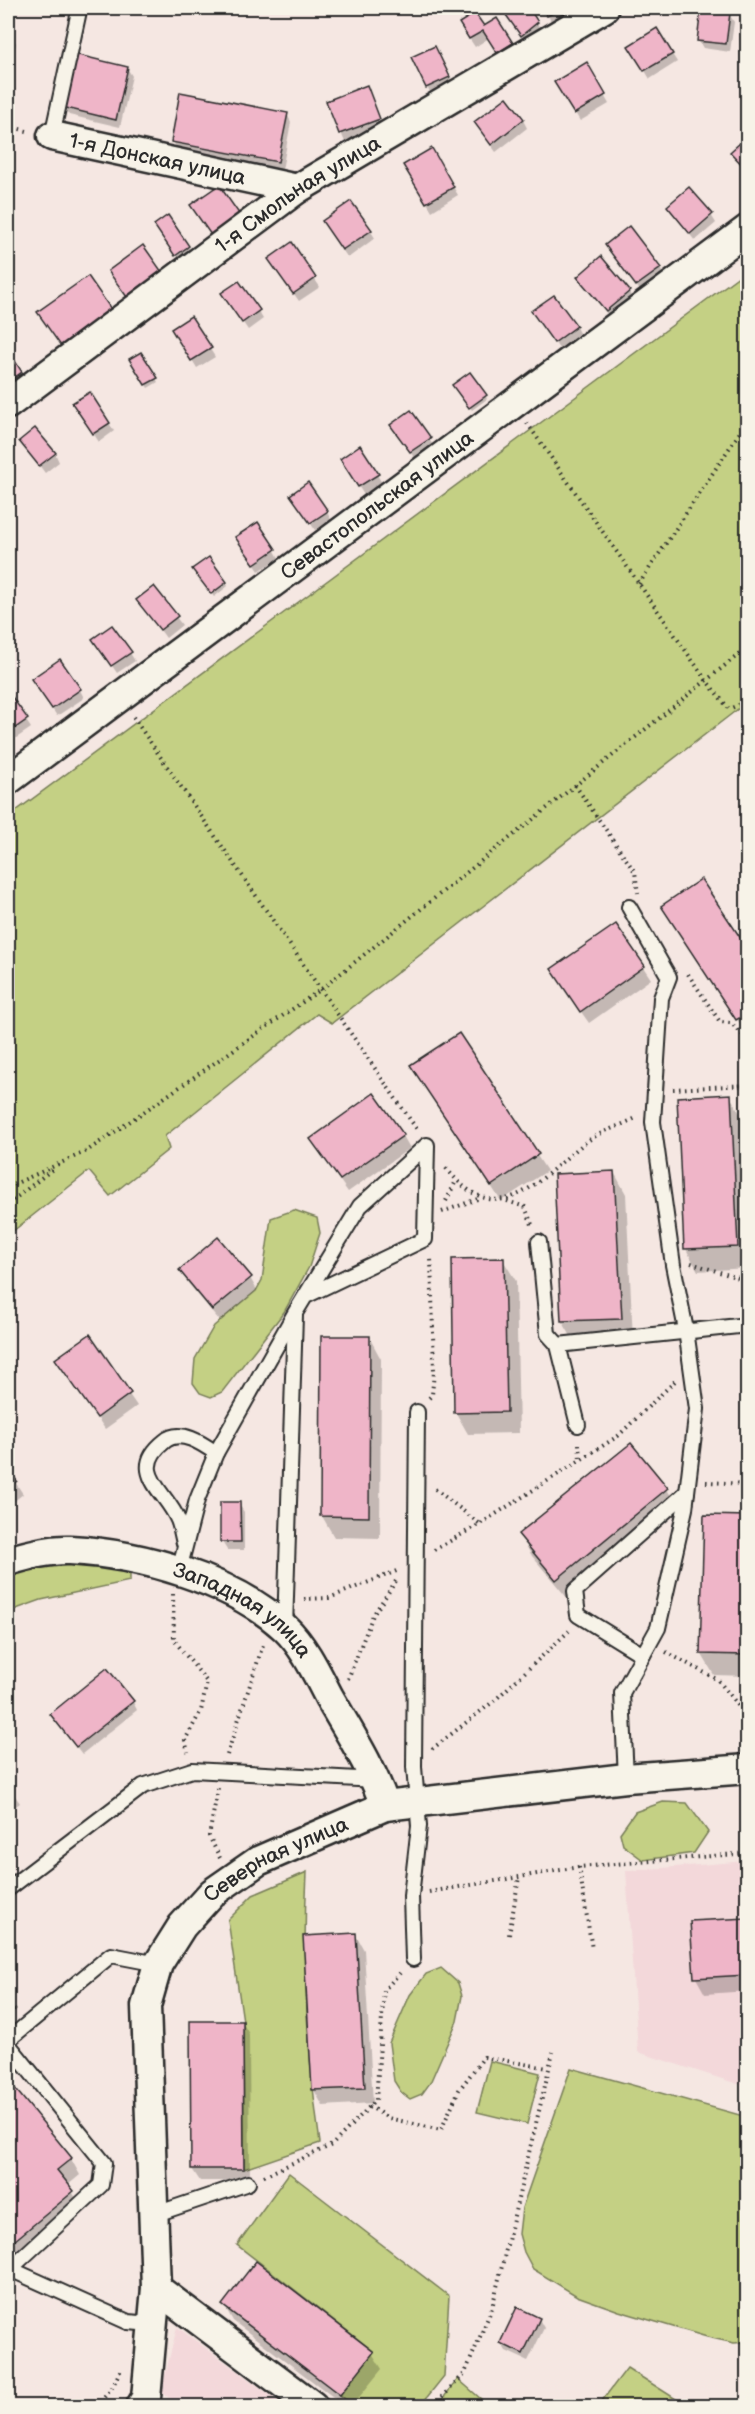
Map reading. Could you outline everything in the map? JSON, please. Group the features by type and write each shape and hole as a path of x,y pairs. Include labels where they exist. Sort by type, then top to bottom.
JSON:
{"street":[{"name":"1-я Смольная улица","path":"8,404 297,189 604,8"},
{"name":"1-я Донская улица","path":"52,136 297,189"},
{"name":"Севастопольская улица","path":"8,780 747,229"},
{"name":"Западная улица","path":"8,1561 28,1554 69,1550 136,1559 182,1558 235,1593 281,1615 307,1656 381,1793"},
{"name":"Северная улица","path":"141,2406 146,2398 156,2288 146,2006 158,1964 182,1926 212,1893 258,1861 381,1793 416,1802 626,1778 747,1769"},
{"path":"156,2288 313,2406"}],"lane":[{"path":"52,136 80,11"},
{"path":"626,1778 622,1693 658,1629 687,1487 697,1409 687,1330 672,1257 653,1122 661,998 669,976 634,903"},
{"path":"306,1296 425,1239 428,1145"},
{"path":"182,1558 197,1500 216,1453 295,1313 360,1206 428,1145"},
{"path":"539,1242 548,1334 558,1346 578,1425"},
{"path":"281,1615 295,1313"},
{"path":"558,1346 747,1325"},
{"path":"413,1959 411,1896 419,1826 414,1767 417,1412"},
{"path":"182,1558 178,1520 151,1480 148,1463 155,1449 167,1438 183,1436 200,1442 216,1453"},
{"path":"646,1650 578,1615 575,1591 687,1487"},
{"path":"8,1890 143,1786 192,1770 221,1771 381,1793"},
{"path":"153,2324 128,2322 9,2270 101,2185 104,2163 8,2042 111,1954 158,1964"},
{"path":"153,2215 248,2183"}],"path":[{"path":"513,403 706,680 729,709 747,701"},
{"path":"639,584 747,420"},
{"path":"8,1187 87,1151 320,990 747,647"},
{"path":"118,697 428,1145 456,1181 480,1198"},
{"path":"575,785 635,872 634,903"},
{"path":"655,1090 747,1085"},
{"path":"504,1200 508,1200 542,1180 588,1141 654,1110"},
{"path":"8,1204 61,1163"},
{"path":"439,1214 480,1198 504,1200 525,1207 539,1242"},
{"path":"417,1412 432,1395 434,1371 432,1260 425,1239"},
{"path":"672,1257 747,1281"},
{"path":"416,1560 480,1524 618,1436 691,1366"},
{"path":"417,1474 453,1505 480,1524"},
{"path":"687,1487 747,1484"},
{"path":"182,1558 172,1598 174,1641 207,1682 201,1711 185,1740 192,1770"},
{"path":"230,1880 209,1836 221,1771 281,1615 404,1568 374,1615 344,1689"},
{"path":"414,1767 436,1745 494,1701 583,1618"},
{"path":"646,1650 717,1680 747,1718"},
{"path":"411,1896 579,1867 747,1853"},
{"path":"579,1867 592,1948"},
{"path":"509,1935 519,1877"},
{"path":"248,2183 332,2145 376,2100 384,1990 413,1959"},
{"path":"434,2406 465,2373 492,2308 553,2052"},
{"path":"369,2106 388,2118 441,2130 459,2090 484,2057 548,2068"},
{"path":"96,2406 111,2390 124,2361"}],"shaded area":[{"path":"747,1861 747,2087 638,2052 626,1871"},
{"path":"177,2327 285,2406 180,2406 161,2392"}],"green space":[{"path":"747,270 747,702 332,1023 317,1014 165,1136 169,1149 110,1196 89,1171 8,1235 8,817"},
{"path":"294,1210 317,1218 320,1233 309,1267 284,1312 222,1392 211,1397 200,1393 193,1383 195,1359 214,1326 256,1291 262,1280 271,1218"},
{"path":"96,1557 130,1569 130,1581 41,1600 8,1612 8,1577 19,1572"},
{"path":"663,1802 687,1803 708,1832 694,1853 643,1860 623,1845 620,1833 635,1812"},
{"path":"307,1872 305,1940 307,2008 320,2143 244,2169 243,2021 228,1920 253,1895"},
{"path":"441,1968 458,1983 462,1996 457,2021 430,2083 422,2094 410,2099 401,2092 394,2081 389,2043 410,1995 426,1974"},
{"path":"490,2061 540,2073 527,2124 477,2112"},
{"path":"571,2068 747,2117 747,2342 734,2343 707,2337 619,2311 577,2296 533,2269 524,2252 519,2234 522,2208"},
{"path":"289,2173 449,2296 444,2376 420,2406 354,2406 340,2395 373,2351 237,2245"},
{"path":"627,2368 687,2406 598,2406"},
{"path":"458,2379 489,2406 437,2406"}],"building":[{"path":"501,8 529,8 538,22 521,36"},
{"path":"542,8 563,8 547,16"},
{"path":"701,9 730,13 726,44 697,41"},
{"path":"475,13 484,26 497,18 513,43 497,53 483,31 469,39 459,23"},
{"path":"657,28 673,54 644,71 628,46"},
{"path":"435,46 450,77 426,88 411,57"},
{"path":"74,54 128,67 116,120 62,107"},
{"path":"587,62 606,95 574,114 554,82"},
{"path":"367,85 380,119 339,134 326,101"},
{"path":"180,92 288,113 278,162 171,142"},
{"path":"507,97 524,119 491,145 474,122"},
{"path":"748,136 748,171 730,152"},
{"path":"432,148 454,187 426,203 403,165"},
{"path":"219,185 240,215 211,235 190,205"},
{"path":"689,187 713,214 690,234 667,206"},
{"path":"351,201 372,230 342,250 322,221"},
{"path":"168,215 189,246 175,256 154,225"},
{"path":"629,226 661,268 636,286 605,245"},
{"path":"292,242 316,278 293,294 268,259"},
{"path":"143,245 162,272 127,297 108,271"},
{"path":"601,256 630,291 606,311 577,277"},
{"path":"88,276 111,309 61,346 37,312"},
{"path":"239,281 260,310 242,323 221,293"},
{"path":"554,295 577,326 554,343 531,311"},
{"path":"191,316 212,348 191,361 171,329"},
{"path":"8,350 22,372 8,382"},
{"path":"141,352 158,378 145,385 129,359"},
{"path":"470,372 487,395 469,408 452,385"},
{"path":"90,392 110,423 93,434 72,403"},
{"path":"411,410 431,438 410,452 390,425"},
{"path":"35,428 56,453 39,466 19,441"},
{"path":"360,445 379,474 358,487 340,459"},
{"path":"308,482 328,511 310,523 290,495"},
{"path":"258,522 276,549 254,564 235,537"},
{"path":"209,557 227,582 211,594 192,569"},
{"path":"154,586 178,616 160,630 136,600"},
{"path":"112,625 132,652 111,666 92,639"},
{"path":"60,659 81,689 52,709 31,679"},
{"path":"8,694 28,719 8,733"},
{"path":"701,879 748,949 748,1013 736,1020 661,906"},
{"path":"616,924 645,966 580,1012 551,969"},
{"path":"459,1033 539,1154 491,1186 410,1065"},
{"path":"374,1093 404,1135 340,1180 310,1139"},
{"path":"731,1094 738,1247 684,1249 677,1097"},
{"path":"614,1171 622,1319 561,1321 554,1174"},
{"path":"218,1237 252,1277 212,1310 179,1270"},
{"path":"504,1258 507,1412 454,1413 452,1259"},
{"path":"90,1334 131,1393 97,1418 55,1359"},
{"path":"321,1336 370,1336 369,1517 320,1516"},
{"path":"631,1443 668,1488 556,1580 518,1534"},
{"path":"8,1469 17,1481 8,1489"},
{"path":"220,1502 240,1502 241,1542 220,1542"},
{"path":"704,1515 748,1516 748,1655 700,1654"},
{"path":"107,1668 134,1701 76,1747 50,1714"},
{"path":"748,1918 748,1975 694,1978 690,1921"},
{"path":"356,1933 365,2088 312,2090 303,1936"},
{"path":"190,2021 243,2021 244,2169 191,2169"},
{"path":"8,2080 72,2158 57,2170 74,2191 8,2246"},
{"path":"256,2261 374,2352 340,2395 222,2305"},
{"path":"517,2307 540,2318 523,2354 500,2343"}]}
